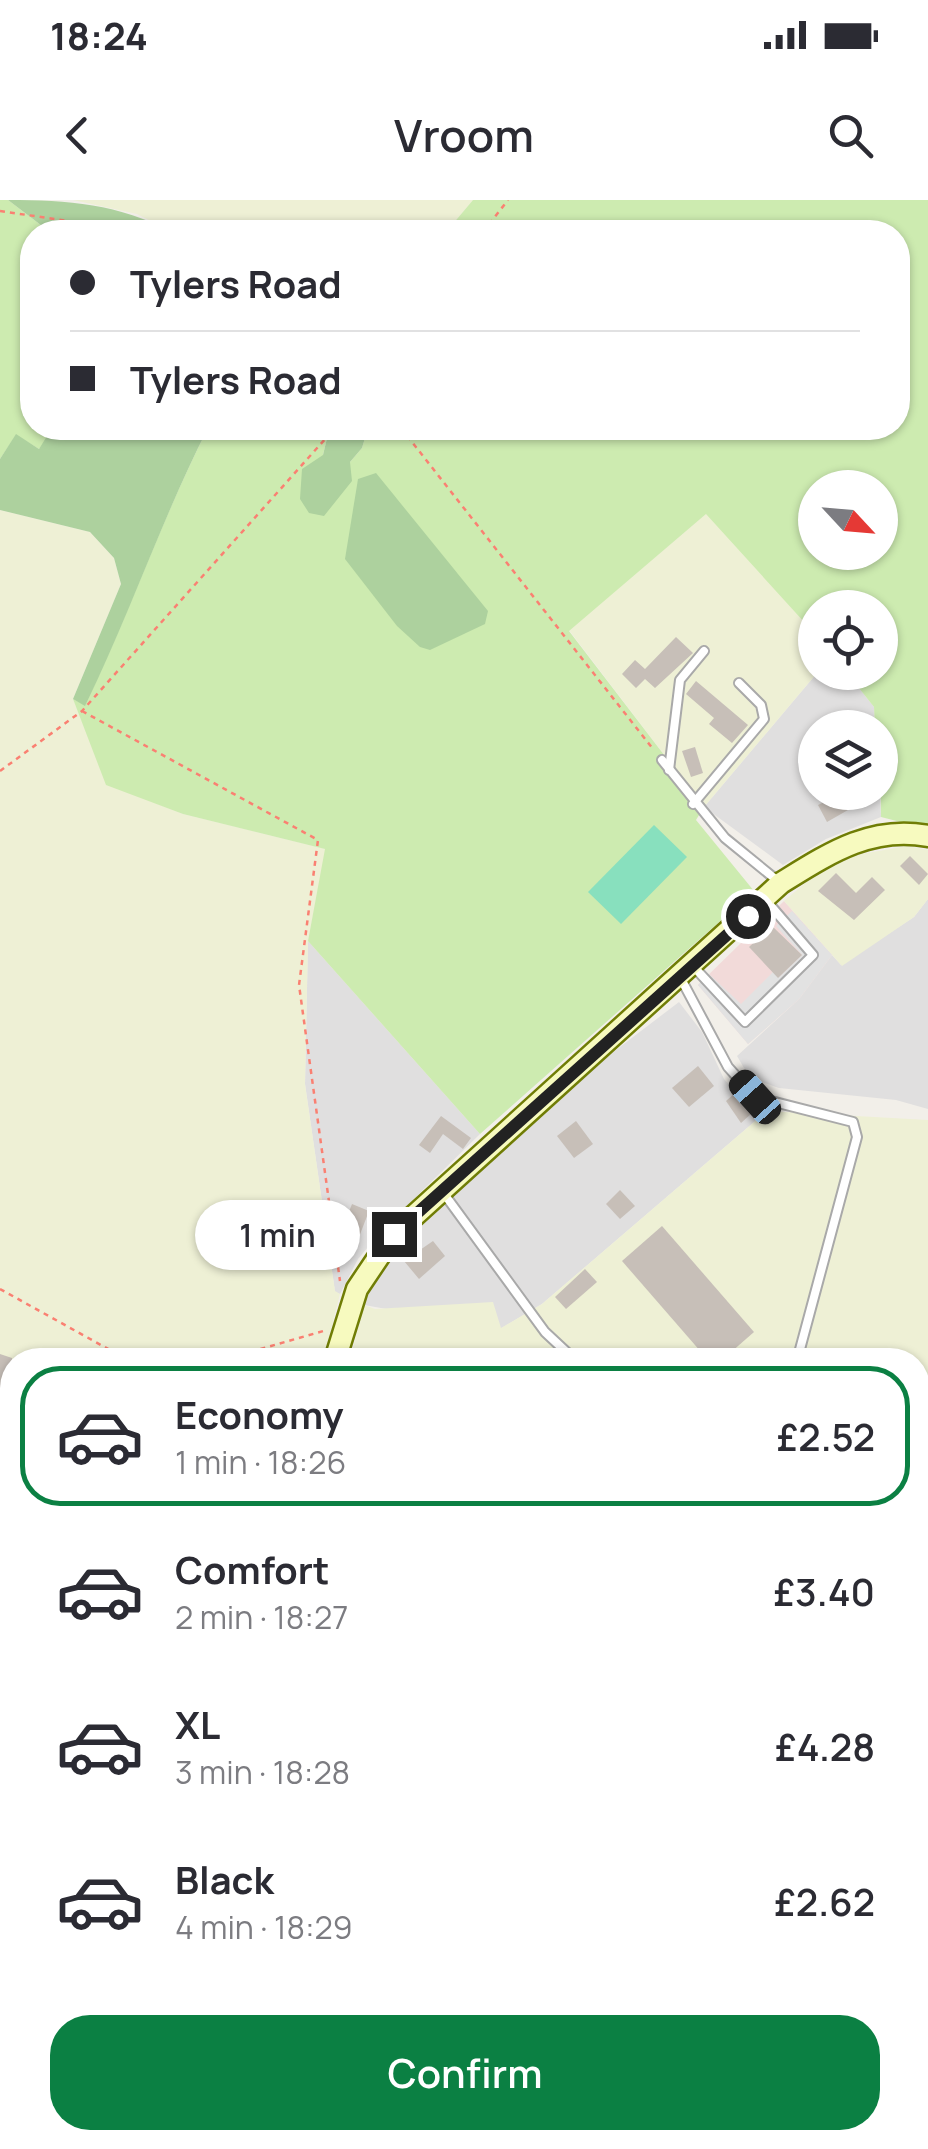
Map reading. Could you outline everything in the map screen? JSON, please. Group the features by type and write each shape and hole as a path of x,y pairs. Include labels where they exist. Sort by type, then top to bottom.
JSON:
{"street":[{"path":"339,1348 374,1260 442,1191 781,884 830,853 868,837 891,832 928,836"}],"lane":[{"path":"669,770 680,680 704,651"},
{"path":"693,804 764,719 761,706 739,683"},
{"path":"662,760 693,804 725,838 781,884"},
{"path":"686,971 744,1022 813,955 765,899"},
{"path":"686,971 728,1067 755,1097 852,1122 857,1137 804,1348"},
{"path":"442,1191 545,1332 562,1348"}],"path":[{"path":"492,220 508,200"},
{"path":"0,211 61,220"},
{"path":"0,771 82,711 323,440"},
{"path":"411,440 561,637 662,760"},
{"path":"82,711 318,840 298,985 340,1287"},
{"path":"0,1289 106,1348"},
{"path":"263,1348 346,1324"}],"shaded area":[{"path":"803,690 860,690 874,707 874,710 798,710 798,810 881,810 881,817 826,839 783,865 704,807"},
{"path":"928,899 928,1109 896,1100 779,1088 756,1080 744,1068 737,1056 799,999 832,955 841,965 914,917"},
{"path":"784,901 832,955 799,999 748,1044 698,985"},
{"path":"792,911 832,955 799,999 748,1044 698,985 709,974 741,1004 773,972 779,977 802,955 776,926"},
{"path":"308,941 480,1134 383,1229 358,1259 340,1294 335,1292 305,1084"},
{"path":"679,1002 702,1032 724,1079 740,1097 767,1111 542,1304 500,1329 364,1305 378,1270 457,1187 578,1079"}],"green space":[{"path":"0,200 8,200 34,220 20,220 20,437 16,435 0,459"},
{"path":"8,200 93,206 144,220 34,220"},
{"path":"73,200 473,200 456,220 149,220"},
{"path":"473,200 928,200 928,829 881,817 881,810 898,810 898,710 874,710 860,690 898,690 898,590 798,590 798,615 706,514 569,631 704,807 696,820 754,891 480,1134 308,941 325,849 183,814 106,785 73,699 85,705 202,440 327,440 323,455 350,462 364,440 910,440 910,220 456,220"},
{"path":"16,434 39,449 45,440 202,440 85,706 73,699 121,584 114,558 90,532 0,510 0,459"},
{"path":"24,440 46,440 39,449"},
{"path":"327,440 364,440 350,462 352,481 324,516 309,513 300,499 302,469 323,455"},
{"path":"376,473 488,611 485,624 430,650 420,647 397,626 345,559 358,479"},
{"path":"0,510 90,532 114,558 121,584 73,699 107,784 183,814 326,849 308,941 305,1084 335,1291 340,1294 326,1348 0,1348"},
{"path":"707,513 798,615 798,690 803,690 704,807 569,630"},
{"path":"654,825 687,857 621,924 588,892"},
{"path":"907,846 928,850 928,899 914,917 842,966 784,901 821,870 850,856"},
{"path":"767,1111 928,1120 928,1348 353,1348 364,1305 375,1309 493,1302 501,1328 542,1304"}],"building":[{"path":"676,637 693,653 655,688 645,679 636,688 622,674 635,660 645,669"},
{"path":"696,681 748,725 732,743 709,724 714,718 686,694"},
{"path":"695,747 703,773 691,777 682,751"},
{"path":"821,810 848,810 827,822"},
{"path":"910,856 928,874 919,885 900,866"},
{"path":"836,873 856,893 872,877 885,890 854,920 818,891"},
{"path":"772,926 802,955 778,978 749,947"},
{"path":"698,1066 714,1086 689,1107 672,1088"},
{"path":"735,1093 752,1113 741,1123 726,1101"},
{"path":"441,1116 471,1138 463,1149 443,1134 430,1153 419,1145"},
{"path":"576,1121 593,1144 574,1158 557,1136"},
{"path":"620,1190 635,1206 620,1219 606,1204"},
{"path":"352,1204 369,1211 359,1237 342,1230"},
{"path":"662,1226 754,1332 736,1348 698,1348 622,1261"},
{"path":"433,1241 445,1256 419,1279 404,1261"},
{"path":"585,1269 597,1282 566,1309 555,1297"}],"route":[{"path":"394,1234 748,916"}]}
